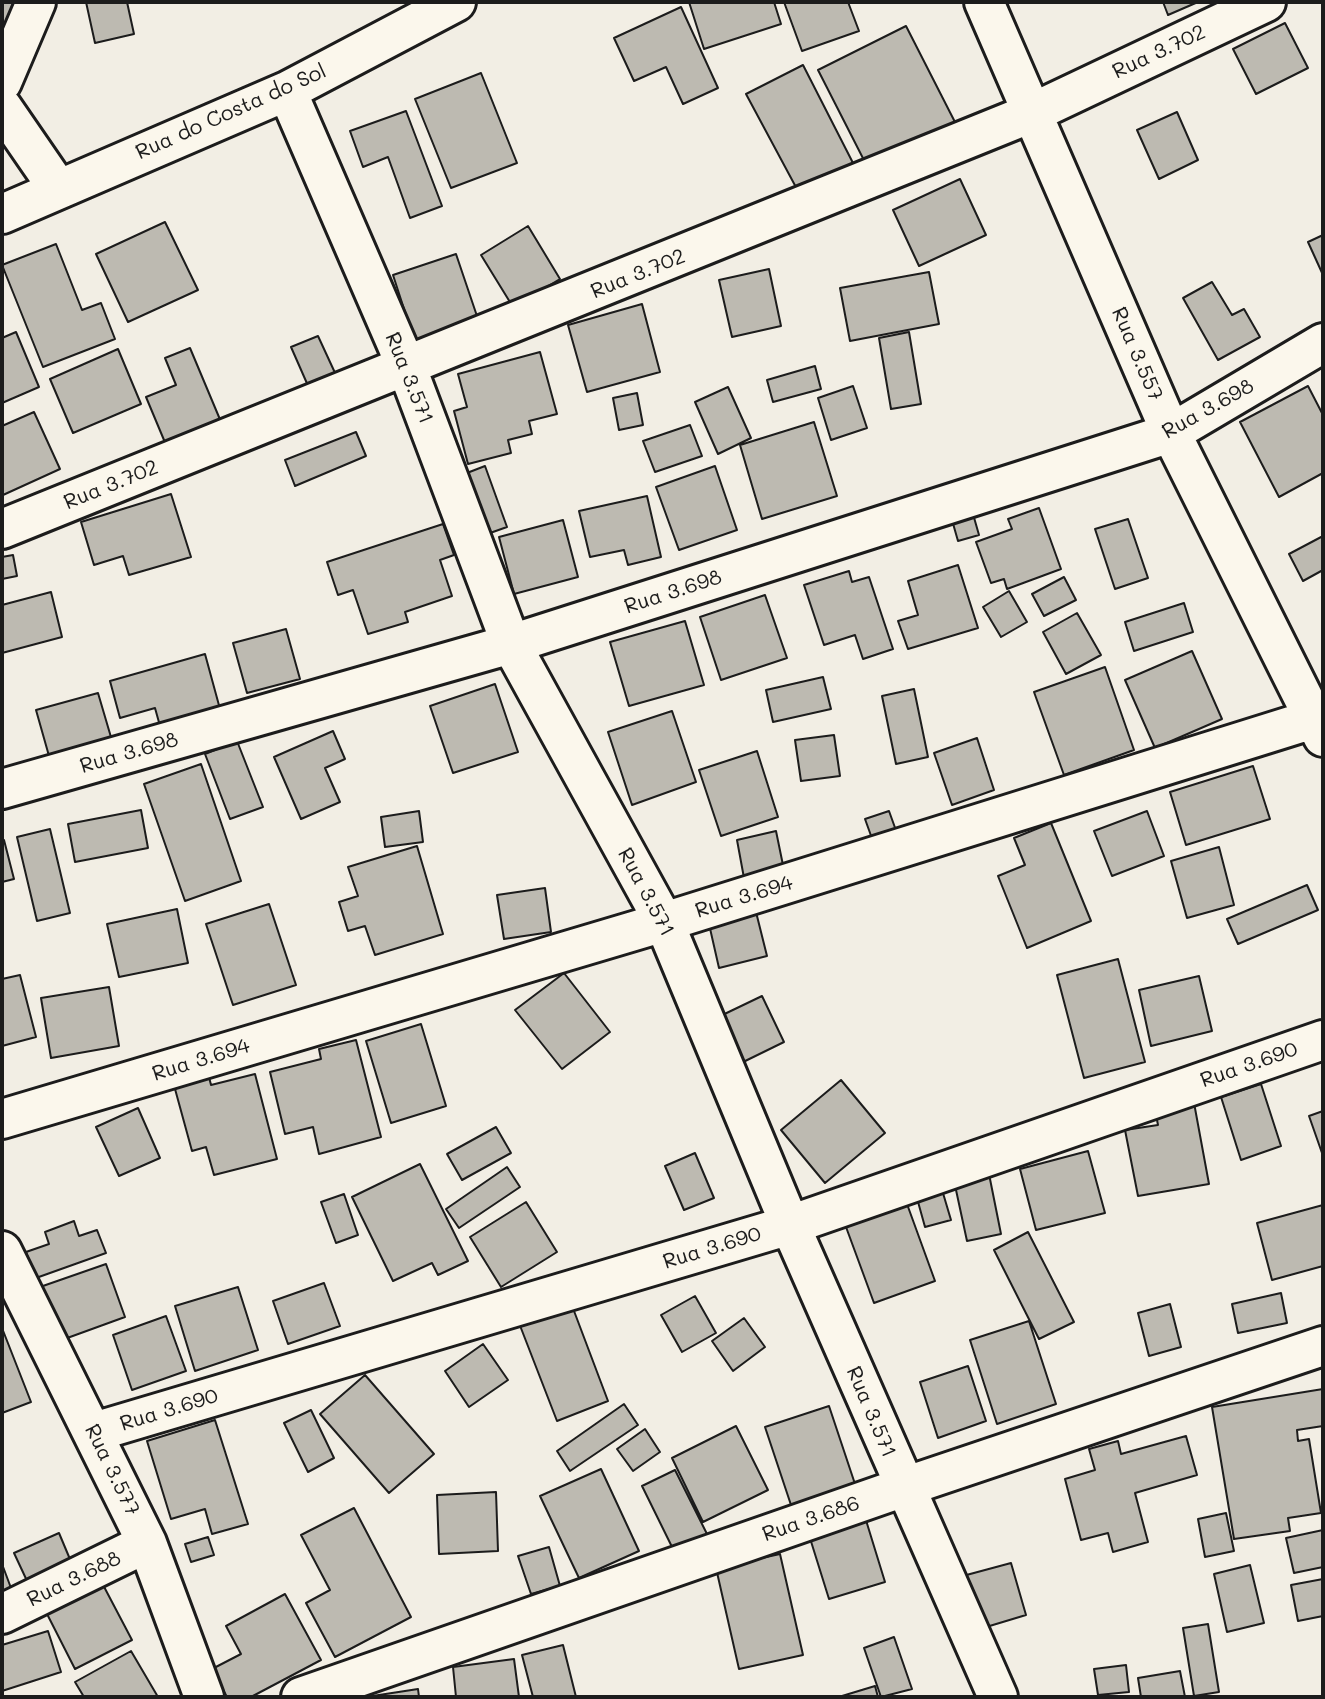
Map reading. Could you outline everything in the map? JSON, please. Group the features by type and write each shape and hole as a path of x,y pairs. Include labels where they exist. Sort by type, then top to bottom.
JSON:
{"street":[{"path":"2,82 36,2"},
{"name":"Rua do Costa do Sol","path":"2,214 57,187 287,91 454,2"},
{"name":"Rua 3.557","path":"984,2 1171,433 1321,725"},
{"name":"Rua 3.702","path":"2,529 407,368 1034,112 1266,2"},
{"name":"Rua 3.571","path":"287,91 407,368 511,643 664,922 790,1225 998,1697"},
{"path":"2,107 57,187"},
{"name":"Rua 3.698","path":"2,789 511,643 1171,433 1323,343"},
{"name":"Rua 3.694","path":"2,1119 1321,725"},
{"name":"Rua 3.690","path":"94,1432 790,1225 1323,1040"},
{"name":"Rua 3.577","path":"3,1259 94,1432 147,1543 204,1697"},
{"name":"Rua 3.686","path":"301,1697 904,1486 1323,1346"},
{"name":"Rua 3.688","path":"2,1615 147,1543"}],"building":[{"path":"2,2 20,2 2,37"},
{"path":"86,2 127,2 134,34 95,43"},
{"path":"689,2 774,2 781,24 704,49"},
{"path":"784,2 848,2 859,31 802,51"},
{"path":"1163,2 1198,2 1168,15"},
{"path":"681,7 718,88 683,104 666,67 634,81 614,38"},
{"path":"1285,23 1308,68 1256,94 1233,49"},
{"path":"906,26 958,128 870,172 818,70"},
{"path":"803,65 853,163 798,191 746,94"},
{"path":"481,73 517,163 451,188 415,99"},
{"path":"406,111 442,206 410,218 388,157 363,167 350,131"},
{"path":"1177,112 1198,160 1159,179 1137,130"},
{"path":"960,179 986,235 919,266 893,210"},
{"path":"165,222 198,290 128,322 96,254"},
{"path":"528,226 560,279 513,307 481,255"},
{"path":"1323,235 1323,275 1308,242"},
{"path":"56,244 82,310 101,303 115,339 43,367 2,265"},
{"path":"456,254 479,322 415,343 393,275"},
{"path":"769,269 781,326 732,337 719,280"},
{"path":"929,272 939,324 850,341 840,288"},
{"path":"1212,282 1232,315 1244,309 1260,337 1218,360 1183,298"},
{"path":"642,304 660,372 587,392 568,325"},
{"path":"16,332 39,387 2,403 2,338"},
{"path":"909,332 921,404 891,409 879,338"},
{"path":"318,336 336,375 309,388 291,347"},
{"path":"190,348 224,429 169,452 146,397 176,385 165,358"},
{"path":"118,349 141,404 73,433 50,379"},
{"path":"540,352 557,414 529,421 532,434 508,440 511,453 468,464 454,411 467,407 458,374"},
{"path":"815,366 821,389 773,402 767,380"},
{"path":"853,386 867,428 831,440 818,398"},
{"path":"1308,386 1323,415 1323,473 1279,497 1240,422"},
{"path":"728,387 751,438 718,454 695,402"},
{"path":"637,393 643,425 619,430 613,398"},
{"path":"34,412 60,469 3,495 2,426"},
{"path":"814,422 837,496 762,519 740,445"},
{"path":"690,425 702,456 655,472 643,441"},
{"path":"356,432 366,456 295,486 285,460"},
{"path":"485,466 507,527 476,538 454,478"},
{"path":"715,466 737,530 679,550 656,487"},
{"path":"171,494 191,557 129,575 123,556 94,565 81,522"},
{"path":"647,496 661,557 628,565 624,550 590,557 579,511"},
{"path":"971,507 979,535 958,541 950,513"},
{"path":"1039,508 1061,569 1007,589 1004,579 991,583 976,542 1012,529 1008,519"},
{"path":"1128,519 1148,578 1115,589 1095,529"},
{"path":"563,520 578,577 514,594 499,537"},
{"path":"443,524 454,555 440,560 452,596 405,612 408,622 368,634 353,590 338,595 327,562"},
{"path":"1323,536 1323,570 1303,581 1289,554"},
{"path":"13,555 17,576 2,579 2,557"},
{"path":"958,565 978,628 908,649 898,621 918,615 908,581"},
{"path":"849,571 852,582 869,577 893,649 863,659 855,635 824,645 804,585"},
{"path":"1064,577 1076,600 1044,616 1032,594"},
{"path":"1009,591 1027,622 1001,637 983,607"},
{"path":"51,592 62,637 2,653 2,605"},
{"path":"765,595 787,658 721,680 700,617"},
{"path":"1184,603 1193,632 1134,651 1125,622"},
{"path":"1077,613 1101,655 1066,674 1043,632"},
{"path":"685,621 704,685 629,706 610,642"},
{"path":"286,629 300,679 247,693 233,643"},
{"path":"1192,651 1222,719 1155,748 1125,680"},
{"path":"205,654 220,709 160,726 155,708 120,718 110,681"},
{"path":"1105,667 1134,750 1064,775 1034,692"},
{"path":"823,677 831,709 773,722 766,690"},
{"path":"495,684 518,752 453,773 430,706"},
{"path":"914,689 928,757 896,764 882,696"},
{"path":"98,693 113,744 51,763 36,710"},
{"path":"672,711 696,782 632,805 608,732"},
{"path":"333,731 345,759 325,768 340,802 301,819 274,757"},
{"path":"834,735 840,776 801,781 795,740"},
{"path":"977,738 994,790 952,805 934,753"},
{"path":"237,741 263,807 230,819 205,754"},
{"path":"757,751 778,817 721,836 699,770"},
{"path":"201,764 241,881 185,901 144,784"},
{"path":"1253,766 1270,819 1186,845 1170,792"},
{"path":"141,810 148,848 75,862 68,824"},
{"path":"419,811 423,842 385,847 381,817"},
{"path":"889,811 898,836 874,844 865,819"},
{"path":"1147,811 1164,856 1112,876 1094,831"},
{"path":"1051,823 1091,921 1027,948 998,876 1025,865 1014,838"},
{"path":"50,829 70,913 37,921 17,837"},
{"path":"776,831 784,870 744,878 737,840"},
{"path":"4,840 14,879 2,882 2,841"},
{"path":"417,846 443,934 375,955 365,926 348,931 339,902 358,896 348,867"},
{"path":"1219,847 1234,905 1187,918 1171,861"},
{"path":"1307,885 1318,910 1238,944 1227,919"},
{"path":"545,888 551,932 504,939 497,895"},
{"path":"269,904 296,985 233,1005 206,924"},
{"path":"177,909 188,963 119,977 107,924"},
{"path":"756,912 767,956 719,968 709,924"},
{"path":"1118,959 1145,1062 1084,1078 1057,975"},
{"path":"564,973 610,1032 562,1069 515,1010"},
{"path":"20,975 36,1037 2,1046 2,979"},
{"path":"1199,976 1212,1031 1151,1046 1139,990"},
{"path":"109,987 119,1046 51,1058 41,998"},
{"path":"762,996 784,1042 735,1066 712,1020"},
{"path":"421,1024 446,1106 391,1123 366,1041"},
{"path":"356,1040 381,1137 319,1154 313,1127 285,1134 270,1072 321,1059 319,1049"},
{"path":"207,1069 211,1085 255,1074 277,1159 214,1175 206,1147 192,1151 172,1078"},
{"path":"841,1080 885,1133 825,1183 781,1130"},
{"path":"1261,1084 1281,1146 1241,1160 1221,1097"},
{"path":"1192,1092 1209,1184 1138,1196 1125,1130 1158,1125 1153,1100"},
{"path":"138,1108 160,1158 119,1176 96,1127"},
{"path":"1323,1111 1323,1153 1322,1153 1309,1116"},
{"path":"496,1127 511,1153 462,1180 447,1154"},
{"path":"1088,1151 1105,1213 1036,1230 1020,1169"},
{"path":"695,1153 714,1198 684,1210 665,1166"},
{"path":"420,1164 468,1261 438,1275 432,1263 393,1281 352,1197"},
{"path":"507,1167 520,1187 459,1228 446,1209"},
{"path":"988,1169 1001,1234 967,1241 953,1176"},
{"path":"940,1183 951,1220 925,1227 915,1191"},
{"path":"344,1194 358,1235 336,1243 321,1202"},
{"path":"526,1202 557,1252 501,1287 470,1237"},
{"path":"907,1204 935,1281 874,1303 846,1227"},
{"path":"1323,1205 1323,1266 1272,1280 1257,1223"},
{"path":"74,1221 79,1236 97,1230 106,1253 36,1278 26,1252 49,1244 45,1232"},
{"path":"1028,1232 1074,1322 1039,1339 994,1250"},
{"path":"106,1264 125,1317 59,1341 40,1287"},
{"path":"324,1283 340,1326 288,1344 273,1301"},
{"path":"238,1287 258,1350 195,1371 175,1306"},
{"path":"1281,1293 1287,1323 1238,1333 1232,1304"},
{"path":"695,1296 716,1333 682,1352 661,1315"},
{"path":"571,1303 608,1401 557,1421 519,1323"},
{"path":"1170,1304 1181,1347 1149,1356 1138,1313"},
{"path":"166,1316 186,1371 132,1390 113,1335"},
{"path":"744,1318 765,1347 733,1371 712,1341"},
{"path":"1029,1321 1056,1404 997,1424 970,1340"},
{"path":"2,1328 31,1402 2,1413"},
{"path":"483,1344 508,1380 469,1407 445,1371"},
{"path":"968,1366 986,1421 938,1438 920,1382"},
{"path":"365,1375 434,1454 389,1493 320,1414"},
{"path":"1323,1389 1323,1426 1297,1430 1298,1441 1309,1439 1321,1513 1288,1518 1290,1531 1234,1539 1212,1407"},
{"path":"624,1404 638,1425 570,1471 557,1451"},
{"path":"829,1406 855,1484 791,1505 765,1427"},
{"path":"311,1410 334,1458 308,1472 284,1423"},
{"path":"215,1420 248,1524 212,1534 205,1509 171,1519 147,1441"},
{"path":"736,1426 768,1490 703,1522 672,1458"},
{"path":"645,1429 660,1452 633,1471 617,1449"},
{"path":"1186,1436 1197,1475 1135,1493 1148,1542 1113,1552 1108,1533 1081,1540 1065,1479 1095,1470 1089,1449 1118,1441 1121,1454"},
{"path":"601,1469 639,1551 579,1578 540,1496"},
{"path":"675,1470 708,1536 675,1553 642,1486"},
{"path":"496,1492 498,1551 439,1554 437,1495"},
{"path":"354,1508 411,1617 335,1657 306,1603 330,1590 301,1535"},
{"path":"1226,1513 1234,1551 1205,1557 1198,1519"},
{"path":"865,1517 885,1582 829,1599 809,1535"},
{"path":"1323,1530 1323,1567 1294,1573 1286,1538"},
{"path":"59,1533 72,1564 28,1583 14,1553"},
{"path":"208,1537 214,1555 191,1562 185,1544"},
{"path":"549,1547 560,1586 531,1594 518,1556"},
{"path":"780,1554 803,1655 739,1669 716,1568"},
{"path":"1011,1563 1026,1615 973,1631 959,1577"},
{"path":"2,1564 11,1588 2,1591"},
{"path":"1250,1565 1264,1623 1227,1632 1214,1574"},
{"path":"1323,1579 1323,1616 1298,1621 1291,1585"},
{"path":"101,1581 132,1640 75,1669 45,1610"},
{"path":"285,1594 321,1660 251,1697 227,1697 212,1669 241,1654 226,1626"},
{"path":"1208,1624 1219,1692 1194,1696 1183,1628"},
{"path":"48,1631 61,1672 2,1691 2,1645"},
{"path":"894,1637 912,1689 881,1697 864,1648"},
{"path":"563,1645 576,1697 533,1697 522,1655"},
{"path":"131,1651 158,1697 84,1697 75,1682"},
{"path":"514,1659 519,1697 456,1697 453,1667"},
{"path":"1126,1665 1129,1692 1098,1695 1094,1669"},
{"path":"1180,1671 1185,1697 1141,1697 1138,1678"},
{"path":"875,1686 878,1697 842,1697 842,1696"},
{"path":"418,1689 419,1697 366,1697"}]}
